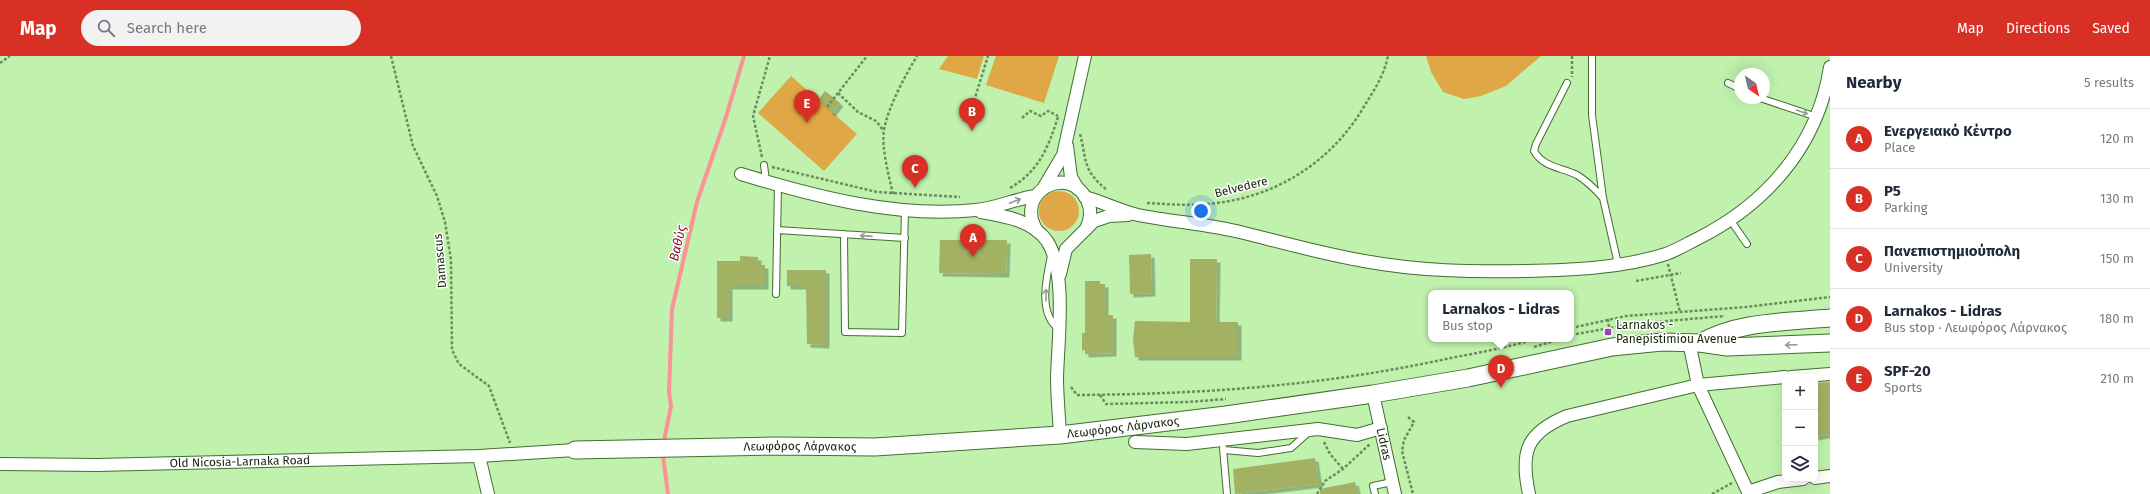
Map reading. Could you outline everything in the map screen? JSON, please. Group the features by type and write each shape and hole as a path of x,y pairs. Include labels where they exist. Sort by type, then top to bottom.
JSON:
{"main road":[{"name":"Λεωφόρος Λάρνακος","path":"1694,342 1720,332 1748,326 1830,318"},
{"name":"Λεωφόρος Λάρνακος","path":"575,450 776,446 875,447 1060,434 1226,415 1373,394 1468,378 1612,347 1694,342 1727,347 1830,343"}],"street":[{"path":"968,211 1017,220 1052,242 1061,243 1071,241 1082,233 1091,213 1082,193 1071,177 1068,160 1085,56"},
{"path":"1044,187 1062,183 1108,206 1138,215 1244,233 1328,254 1424,269 1532,271 1572,269 1618,264 1666,254 1731,221 1755,202 1783,174 1796,155 1817,117 1828,83 1830,67"},
{"path":"1060,434 1057,377 1059,289 1057,266 1052,252 1032,224 1030,215 1031,205 1035,196 1044,187 1063,155 1072,129"},
{"path":"741,174 766,182 839,200 905,209 968,211 988,209 1035,196"},
{"path":"1059,289 1065,253 1094,221 1108,216 1138,215"},
{"path":"1694,342 1698,385 1749,493 1782,482"},
{"path":"1818,375 1830,374"},
{"path":"1529,494 1524,465 1528,448 1535,435 1550,423 1567,416 1698,385 1782,378"},
{"name":"Lidras","path":"1373,394 1394,488"},
{"path":"1135,442 1223,445 1314,430 1357,435 1381,431"},
{"name":"Λεωφόρος Λάρνακος","path":"514,453 575,450"},
{"name":"Old Nicosia-Larnaka Road","path":"0,464 97,466 480,456 514,453"},
{"path":"480,456 488,494"},
{"path":"1818,478 1830,476"}],"lane":[{"path":"1592,56 1592,115 1603,198 1618,264"},
{"path":"1728,83 1734,86"},
{"path":"1567,84 1536,144 1534,151 1544,163 1580,177 1603,198"},
{"path":"1770,101 1817,117"},
{"path":"764,165 766,182"},
{"path":"776,294 778,185"},
{"path":"844,234 845,332 902,333 905,209"},
{"path":"1731,221 1746,244"},
{"path":"777,230 905,238"},
{"path":"1052,252 1046,280 1046,299 1048,318 1051,323 1059,329"},
{"path":"1227,494 1225,486 1223,445 1258,454 1291,448 1314,430"},
{"path":"1375,494 1373,486 1394,488"}],"path":[{"path":"0,63 10,56"},
{"name":"Damascus","path":"391,56 412,146 437,196 446,222 451,260 452,350 459,364 489,386 514,453"},
{"path":"770,56 753,116 764,165 853,188 893,194 967,197"},
{"path":"826,107 867,56"},
{"path":"893,194 886,166 884,130 901,82 917,56"},
{"path":"974,101 988,56"},
{"name":"Belvedere","path":"1140,202 1214,203 1241,199 1289,181 1303,172 1330,150 1346,132 1372,96 1380,81 1388,56"},
{"path":"838,93 858,112 876,121 884,130"},
{"path":"1022,118 1030,111 1041,116 1048,111 1058,116"},
{"path":"1005,191 1031,173 1039,163 1046,152 1055,126"},
{"path":"1072,129 1081,134 1084,160 1091,175 1109,193"},
{"path":"1666,254 1680,312"},
{"path":"1636,281 1681,273"},
{"path":"1574,327 1608,319 1830,297"},
{"path":"1574,334 1609,327 1732,315"},
{"path":"1608,319 1609,327"},
{"path":"1070,384 1072,391 1077,394 1233,390 1372,374 1521,342"},
{"path":"1530,348 1550,342"},
{"path":"1100,394 1106,404 1188,402 1232,398"},
{"path":"1408,417 1414,422 1404,440 1402,451 1413,494"},
{"path":"1314,430 1330,454 1343,469"},
{"path":"1316,494 1325,481 1343,469 1381,431"},
{"path":"1712,494 1741,478"}],"shaded area":[{"path":"948,56 984,56 977,79 939,69"},
{"path":"996,56 1059,56 1044,103 986,85"},
{"path":"1426,56 1541,56 1506,86 1481,96 1464,99 1443,92 1431,72"},
{"path":"791,76 857,134 824,171 758,113"},
{"path":"1059,191 1073,197 1079,211 1073,225 1059,231 1045,225 1039,211 1045,197"}],"building":[{"path":"825,91 840,103 832,113 818,100"},
{"path":"940,240 1007,240 1006,274 939,273"},
{"path":"1151,254 1152,293 1130,294 1129,255"},
{"path":"740,256 758,257 758,265 765,265 765,286 729,286 729,318 717,318 717,261 740,261"},
{"path":"1190,259 1217,259 1216,322 1238,322 1238,357 1135,357 1133,339 1135,321 1190,322"},
{"path":"787,270 826,270 826,345 807,344 806,286 787,286"},
{"path":"1085,281 1100,281 1100,284 1105,284 1105,315 1113,315 1113,353 1085,354 1085,350 1082,351 1082,333 1085,333"},
{"path":"1830,382 1830,434 1818,436 1818,410 1818,383"},
{"path":"1315,458 1319,484 1235,494 1233,469"},
{"path":"1355,482 1358,494 1320,494 1320,489"}],"waterway":[{"name":"Βαθύς","path":"664,441 671,406 669,392 672,309 697,202 726,117 744,56"},
{"name":"Βαθύς","path":"663,456 668,494"}],"place":[{"name":"SPF-20","path":"807,123"},
{"name":"P5","path":"972,131"},
{"name":"Πανεπιστημιούπολη","path":"915,188"},
{"name":"Ενεργειακό Κέντρο","path":"973,257"},
{"name":"Larnakos - Panepistimiou Avenue","path":"1608,332"},
{"name":"Larnakos - Lidras","path":"1501,388"}]}
